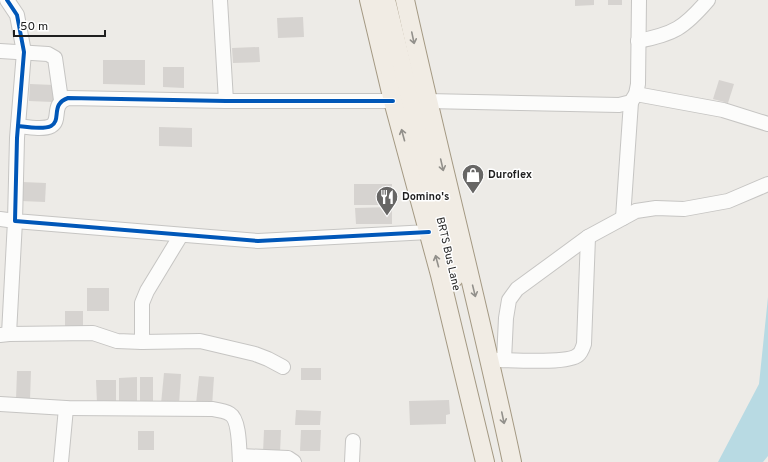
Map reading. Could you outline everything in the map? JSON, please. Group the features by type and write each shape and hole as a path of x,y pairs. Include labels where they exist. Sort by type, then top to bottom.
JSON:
{"main road":[{"path":"369,0 393,101 429,232 485,462"},
{"name":"BRTS Bus Lane","path":"386,0 409,101 438,209 497,462"},
{"path":"405,0 427,101 497,360 512,462"}],"street":[{"path":"7,0 17,15 24,52 18,126 15,221 4,335 93,333 117,341 200,341 268,359 283,367"},
{"path":"220,0 226,101"},
{"path":"623,218 638,41 639,0"},
{"path":"638,41 652,38 684,26 708,0"},
{"path":"0,51 48,54 54,58 61,100 57,107 55,121 52,125 46,127 18,126"},
{"path":"61,100 68,98 226,101 393,101"},
{"path":"427,101 619,105 633,98 723,110 768,124"},
{"path":"588,237 584,344 579,355 572,358 544,361 497,360 509,300 516,289 543,268 588,237 636,211 656,208 684,209 728,201 768,184"},
{"path":"0,218 15,221 234,240 272,241 429,232"},
{"path":"142,342 142,303 147,291 181,235"},
{"path":"0,404 66,408 212,409 231,414 236,422 240,459 288,458 294,462"},
{"path":"61,462 66,408"},
{"path":"352,462 353,441"}],"water":[{"path":"768,297 768,456 763,462 718,462 759,384"}],"building":[{"path":"575,0 594,0 594,5 575,6"},
{"path":"608,0 622,0 622,5 608,5"},
{"path":"303,17 304,37 278,38 277,18"},
{"path":"259,47 260,62 233,63 232,48"},
{"path":"103,60 145,60 145,85 103,84"},
{"path":"163,67 184,67 184,88 163,87"},
{"path":"719,80 734,84 728,103 713,99"},
{"path":"30,84 54,85 53,102 29,101"},
{"path":"159,127 192,128 192,147 159,146"},
{"path":"22,182 46,183 45,202 21,201"},
{"path":"354,184 392,184 392,205 354,205"},
{"path":"392,207 392,224 356,224 355,208"},
{"path":"87,288 109,288 109,311 87,311"},
{"path":"65,311 83,311 83,327 65,327"},
{"path":"301,368 321,368 321,380 301,380"},
{"path":"17,371 31,371 30,400 16,400"},
{"path":"164,373 181,374 179,405 161,404"},
{"path":"199,376 214,377 212,406 196,404"},
{"path":"137,377 137,403 119,403 119,378"},
{"path":"140,377 153,377 153,404 140,404"},
{"path":"96,380 116,380 116,403 97,403"},
{"path":"449,400 450,414 446,415 446,424 410,425 409,401"},
{"path":"296,410 321,411 320,425 295,425"},
{"path":"264,430 281,430 280,453 263,453"},
{"path":"301,430 321,430 320,451 300,451"},
{"path":"138,431 154,431 154,450 138,450"}],"cycle path":[{"path":"7,0 17,15 24,52 17,138 15,221 258,241 429,232"},
{"path":"18,126 39,128 51,126 56,120 59,104 68,98 226,101 393,101"}],"place":[{"name":"Duroflex","path":"473,194"},
{"name":"Domino's","path":"387,216"}]}
